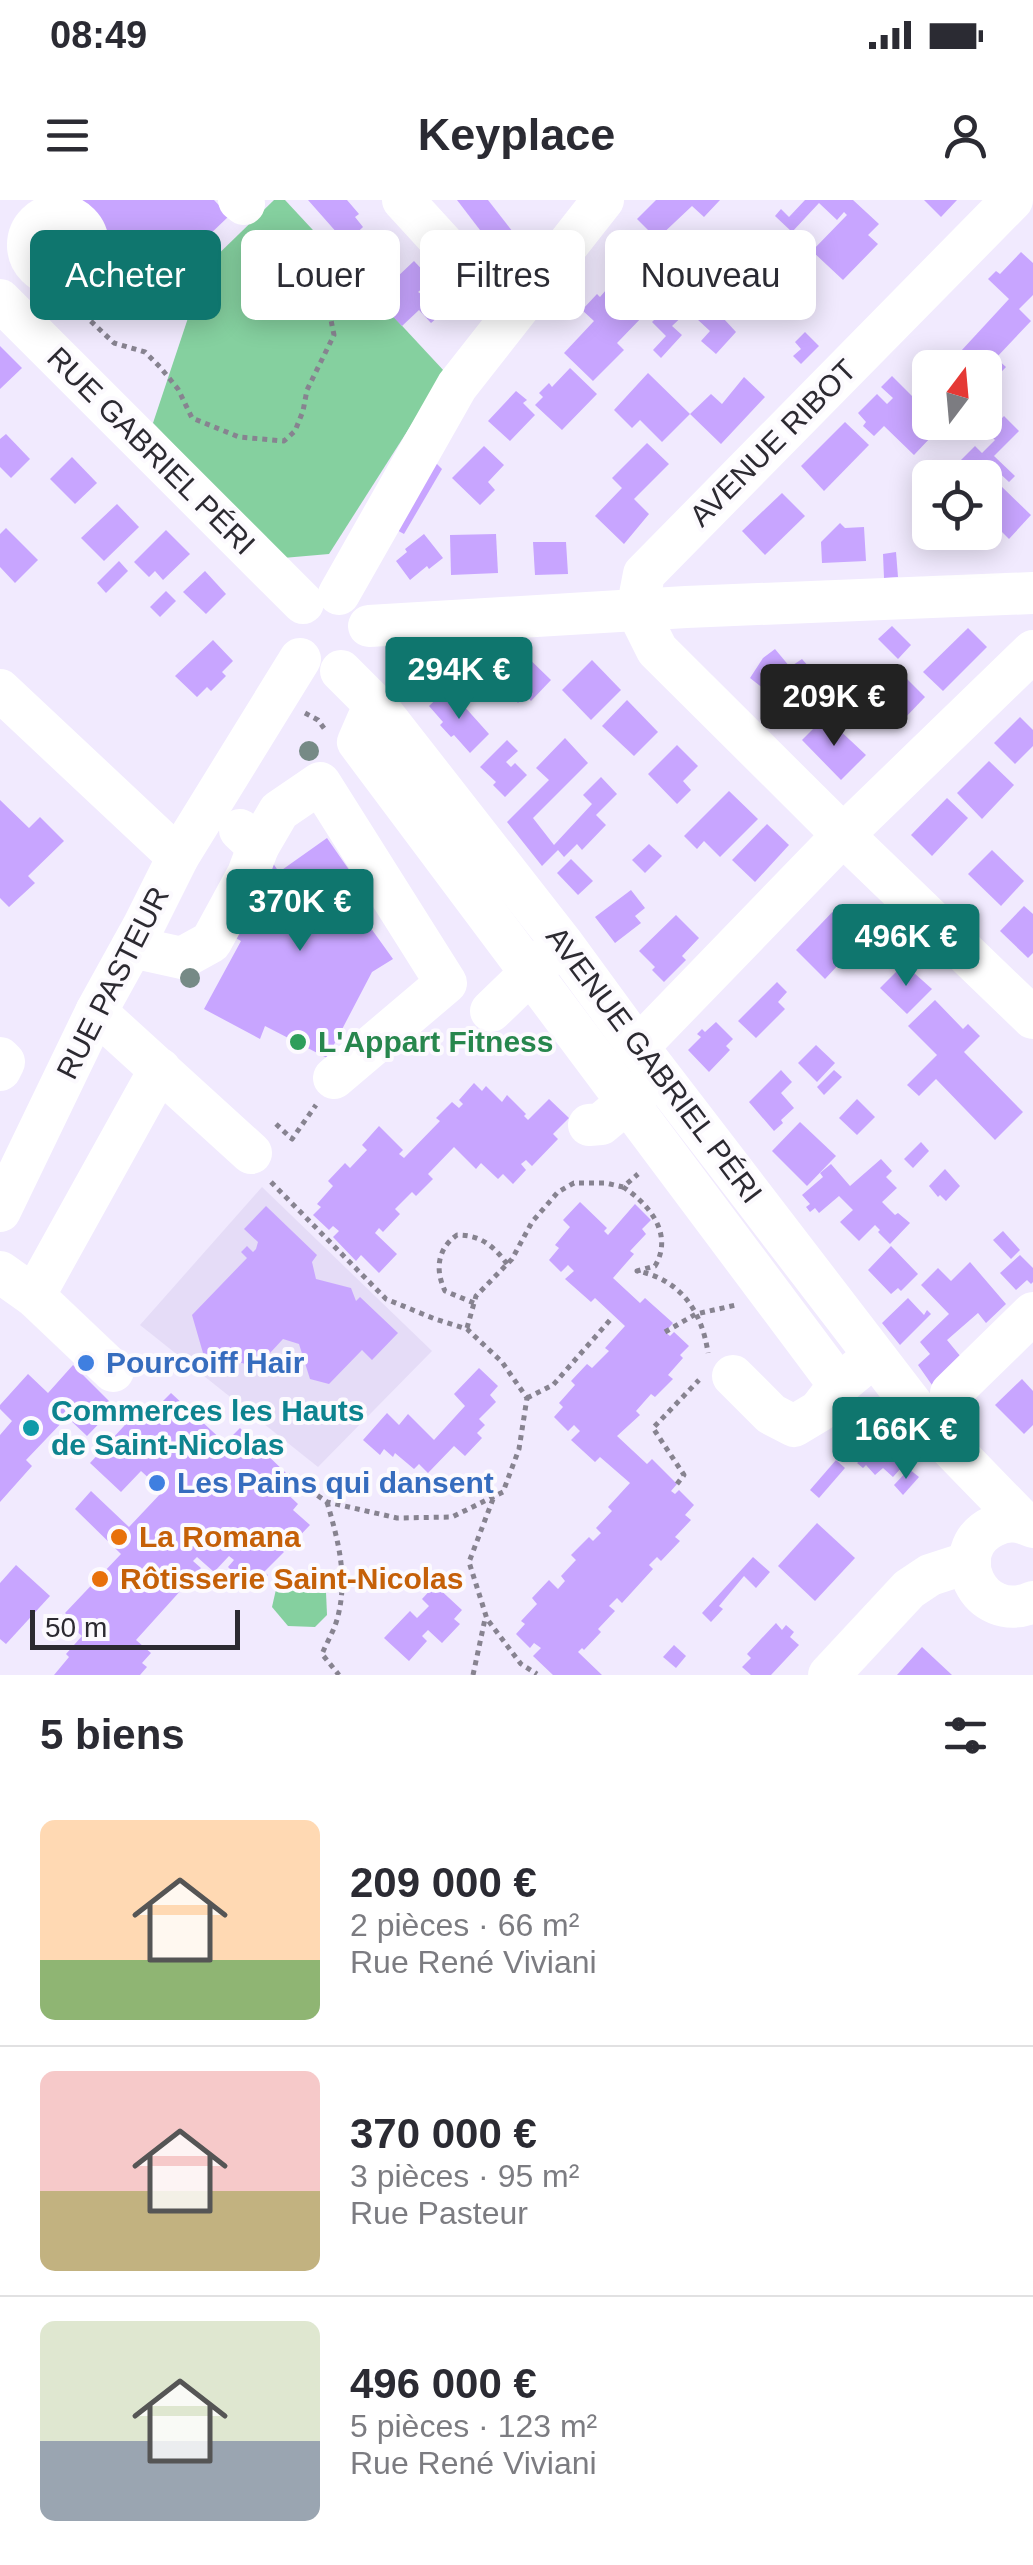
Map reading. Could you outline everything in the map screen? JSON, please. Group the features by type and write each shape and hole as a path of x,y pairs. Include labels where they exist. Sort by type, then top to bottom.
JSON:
{"street":[{"path":"403,200 430,230"},
{"path":"578,230 602,200"},
{"name":"AVENUE RIBOT","path":"637,610 644,574 1012,200"},
{"path":"0,299 21,274 26,247"},
{"name":"RUE GABRIEL PÉRI","path":"0,299 321,598"},
{"path":"321,598 355,602 362,608 369,626 370,638 360,659 341,671 319,671 300,659 290,636 295,612 321,598 457,386 508,320"},
{"path":"369,626 637,610 1033,594"},
{"path":"637,610 657,650 1033,1018"},
{"path":"590,1125 601,1124 844,835 1033,652"},
{"name":"RUE PASTEUR","path":"0,1211 96,1012 178,856 300,659"},
{"name":"AVENUE GABRIEL PÉRI","path":"341,671 380,709 546,958 642,1075 713,1142 924,1420 1029,1525"},
{"path":"0,690 178,856"},
{"path":"132,947 182,958 211,942 279,810 320,783 446,983 334,1078"},
{"path":"211,802 258,847"},
{"path":"491,1011 546,958"},
{"path":"96,1012 262,1150"},
{"path":"114,1371 17,1284 160,1069"},
{"path":"642,1075 839,1384"},
{"path":"951,1394 1033,1314"},
{"path":"716,1368 771,1414 794,1426 820,1411 839,1384 874,1356"},
{"name":"AVENUE GABRIEL PÉRI","path":"964,1461 976,1489 976,1548"},
{"path":"829,1675 909,1588 976,1548 998,1524 1029,1525"},
{"path":"976,1548 971,1575 983,1596 993,1603 1028,1613"}],"path":[{"path":"26,247 62,293 114,344 145,352 160,367 178,389 192,418 238,436 284,441 295,431 304,411 307,390 334,335 331,320"},
{"path":"288,1475 328,1502 396,1518 452,1517 503,1492 519,1449 527,1398 502,1362 467,1328 386,1299 262,1150 292,1139 334,1078"},
{"path":"623,1187 644,1169"},
{"path":"467,1328 476,1296 507,1264 532,1222 558,1192 574,1183 606,1182 642,1199 658,1220 662,1247 655,1266 637,1271 657,1275 692,1304 716,1368 652,1428 684,1476 677,1484"},
{"path":"474,1303 446,1291 439,1278 439,1259 446,1243 457,1235 478,1238 496,1250 507,1264"},
{"path":"665,1332 696,1314 742,1304"},
{"path":"527,1398 552,1385 611,1319"},
{"path":"494,1496 469,1562 486,1616 521,1664 537,1674"},
{"path":"328,1502 344,1574 338,1618 322,1654 339,1675"},
{"path":"473,1675 486,1616"}],"shaded area":[{"path":"262,1187 432,1351 318,1467 140,1325"}],"green space":[{"path":"274,200 285,200 313,230 243,230"},
{"path":"241,232 241,320 397,320 445,372 329,554 283,558 153,423 187,320 221,320 221,251"},
{"path":"301,1576 314,1580 326,1592 327,1615 315,1627 288,1626 272,1607 277,1585"}],"building":[{"path":"73,200 214,200 229,216 214,230 101,230"},
{"path":"308,200 347,200 359,214 355,217 363,227 360,230 335,230"},
{"path":"457,200 488,200 511,230 480,230"},
{"path":"656,200 720,200 704,217 692,206 667,230 648,230 637,219"},
{"path":"805,200 853,200 879,224 868,235 878,244 843,280 816,255 816,247 847,215 844,212 837,220 819,203 794,230 775,216 781,209 789,217"},
{"path":"924,200 957,200 941,217"},
{"path":"1021,252 1033,263 1033,295 1019,309 1031,321 1002,352 962,350 1009,299 988,279 996,271 1000,274"},
{"path":"414,261 420,267 420,311 402,326 396,320 400,320 400,274"},
{"path":"605,291 605,320 639,320 617,343 624,350 593,381 564,353 594,321 585,313 585,307 597,294 600,297"},
{"path":"678,320 672,326 682,335 661,358 653,350 666,336 652,322"},
{"path":"698,320 725,320 736,332 716,354 701,341 710,331"},
{"path":"805,332 819,346 801,364 793,356 801,349 795,342"},
{"path":"0,346 22,368 0,389"},
{"path":"570,368 597,394 562,430 535,405 543,397 539,393 549,383 552,387"},
{"path":"648,373 690,414 662,442 640,420 632,428 614,410"},
{"path":"892,376 912,396 912,440 928,440 914,455 884,426 874,436 863,426 866,422 858,413 877,394 887,404 893,398 881,387"},
{"path":"744,377 765,397 721,444 690,414 711,394 722,404"},
{"path":"516,391 527,400 523,403 535,415 510,441 488,421"},
{"path":"1002,418 1019,431 994,456 998,460 961,460 975,446 982,453 995,440 1002,440"},
{"path":"845,422 869,445 824,491 801,466"},
{"path":"6,434 30,459 11,478 0,467 0,439"},
{"path":"647,443 669,464 634,499 649,514 624,544 595,516 622,488 612,478"},
{"path":"484,446 504,465 488,482 495,490 480,505 452,478"},
{"path":"72,457 97,483 75,504 50,479"},
{"path":"433,460 442,469 404,534 393,528"},
{"path":"1002,464 1015,476 1009,482 1002,476"},
{"path":"1002,487 1031,515 1009,539 1002,532"},
{"path":"782,493 805,516 765,555 742,531"},
{"path":"117,504 139,527 104,561 81,538"},
{"path":"840,523 845,528 864,527 866,561 822,563 821,542"},
{"path":"6,528 38,560 15,583 0,567 0,534"},
{"path":"166,530 190,554 163,580 155,571 149,577 134,562"},
{"path":"424,534 443,558 410,580 396,561"},
{"path":"496,534 498,573 451,575 450,535"},
{"path":"533,542 566,542 568,574 535,575"},
{"path":"896,552 898,577 884,578 883,554"},
{"path":"119,561 128,571 106,593 97,583"},
{"path":"205,571 226,594 206,614 183,592"},
{"path":"166,591 176,601 160,617 150,607"},
{"path":"892,626 911,645 898,659 878,639"},
{"path":"968,628 987,647 943,691 923,672"},
{"path":"213,640 233,661 222,672 226,676 211,691 207,687 197,697 175,676"},
{"path":"508,646 515,652 519,649 551,680 531,701 526,695 518,703 486,669"},
{"path":"775,649 790,667 802,659 825,685 786,718 768,702 773,696 750,678 763,658"},
{"path":"592,660 621,690 591,720 562,690"},
{"path":"903,675 925,697 902,721 880,699"},
{"path":"445,691 489,734 470,753 440,725 443,722 429,706"},
{"path":"627,700 658,732 634,756 602,726"},
{"path":"1020,717 1033,730 1033,746 1015,764 994,743"},
{"path":"822,720 832,729 835,726 866,755 841,780 802,740"},
{"path":"565,738 588,763 533,818 554,845 592,804 583,795 601,777 617,794 596,815 606,825 582,850 577,844 564,857 558,850 542,866 507,822 549,780 536,768"},
{"path":"507,740 518,751 506,762 511,767 515,763 527,775 505,797 480,767"},
{"path":"677,745 698,766 683,781 691,790 677,804 648,774"},
{"path":"989,761 1014,785 982,819 957,793"},
{"path":"729,791 758,819 720,857 704,841 697,849 684,836"},
{"path":"947,798 968,818 932,856 911,835"},
{"path":"0,800 29,828 40,817 64,841 28,876 35,883 9,907 0,898"},
{"path":"767,824 789,845 755,882 732,860"},
{"path":"327,838 363,890 350,899 393,959 372,972 327,1058 265,1026 260,1039 204,1009 241,941 234,937 270,859 279,872"},
{"path":"649,844 662,856 645,873 632,860"},
{"path":"992,850 1024,881 1001,906 968,874"},
{"path":"571,859 593,881 578,895 557,873"},
{"path":"631,890 645,908 635,916 641,923 615,943 595,917"},
{"path":"840,904 868,933 825,979 796,950"},
{"path":"1024,906 1033,914 1033,953 1028,958 1000,931"},
{"path":"676,915 699,938 682,956 686,960 664,982 639,951"},
{"path":"904,964 932,989 907,1014 880,988"},
{"path":"777,982 787,992 778,1002 785,1009 756,1038 738,1021"},
{"path":"935,1000 963,1029 968,1024 980,1036 964,1052 1023,1112 995,1140 936,1079 919,1096 907,1085 937,1055 908,1026"},
{"path":"716,1022 733,1039 726,1046 730,1050 709,1072 688,1050 701,1037 697,1034 702,1029 705,1032"},
{"path":"816,1045 835,1063 817,1082 798,1063"},
{"path":"781,1070 792,1082 781,1093 794,1108 774,1131 749,1102"},
{"path":"834,1070 842,1077 824,1095 817,1087"},
{"path":"474,1083 482,1091 486,1086 502,1102 507,1095 528,1120 549,1099 569,1118 553,1134 558,1139 532,1166 526,1160 521,1164 526,1170 513,1184 503,1174 498,1179 481,1163 476,1169 454,1147 428,1174 433,1179 416,1196 412,1192 395,1209 400,1214 383,1232 379,1228 375,1233 397,1254 379,1273 361,1255 356,1261 333,1237 339,1231 333,1226 329,1230 313,1215 333,1186 328,1181 345,1163 350,1168 367,1150 362,1145 379,1126 403,1150 399,1154 404,1158 440,1121 436,1118 452,1102 459,1108 463,1104 459,1100"},
{"path":"857,1099 875,1117 857,1135 839,1118"},
{"path":"800,1122 836,1156 807,1186 772,1151"},
{"path":"921,1142 929,1151 913,1168 904,1159"},
{"path":"881,1159 892,1171 886,1177 897,1188 882,1202 910,1223 890,1244 875,1225 859,1241 840,1222 853,1210 839,1196 819,1213 806,1207 810,1204 802,1195 823,1177 820,1173 831,1164 850,1186"},
{"path":"945,1169 960,1186 946,1201 929,1186"},
{"path":"580,1202 607,1228 604,1231 608,1235 635,1204 651,1220 642,1229 646,1234 630,1251 634,1254 613,1278 640,1303 645,1298 673,1323 665,1332 670,1336 674,1332 689,1346 668,1375 673,1379 655,1397 651,1394 636,1411 640,1415 617,1436 647,1464 652,1459 677,1484 671,1491 675,1494 679,1490 694,1505 685,1515 691,1520 675,1537 680,1541 661,1561 657,1557 649,1565 653,1569 622,1603 617,1598 609,1606 615,1611 598,1629 601,1632 578,1652 602,1675 553,1675 533,1656 541,1648 534,1643 530,1648 516,1634 525,1624 521,1621 537,1604 532,1598 549,1580 558,1589 565,1581 561,1576 576,1560 571,1555 589,1537 593,1541 601,1533 596,1528 612,1511 608,1507 630,1483 600,1457 595,1462 571,1440 580,1431 574,1425 568,1431 554,1417 563,1407 559,1403 575,1385 571,1381 587,1364 592,1368 609,1351 605,1348 625,1326 595,1298 591,1302 565,1279 574,1271 568,1265 561,1272 549,1260 570,1227 563,1220"},
{"path":"266,1206 317,1255 312,1262 316,1279 351,1288 356,1301 360,1297 398,1333 372,1360 362,1350 329,1384 310,1379 299,1344 283,1339 257,1367 203,1353 192,1315 247,1258 241,1252 247,1246 253,1252 256,1249 258,1242 244,1229"},
{"path":"1003,1231 1020,1250 1011,1259 993,1240"},
{"path":"891,1246 918,1274 901,1291 898,1288 891,1294 868,1270"},
{"path":"1020,1255 1033,1268 1033,1282 1027,1280 1016,1290 1000,1273"},
{"path":"970,1262 1006,1304 986,1323 978,1313 947,1340 961,1357 932,1385 918,1365 930,1354 920,1342 949,1314 921,1285 938,1268 951,1281"},
{"path":"908,1298 924,1315 927,1310 931,1314 900,1345 882,1323"},
{"name":"Commerces les Hauts de Saint-Nicolas","path":"73,1365 115,1407 87,1436 67,1417 26,1460 32,1466 0,1502 0,1435 12,1421 0,1405 28,1374 48,1393"},
{"path":"479,1368 498,1386 490,1395 496,1402 479,1419 485,1425 477,1433 482,1438 465,1456 454,1446 428,1473 419,1464 414,1469 395,1453 393,1457 384,1449 380,1455 363,1440 387,1413 399,1425 408,1414 434,1440 465,1406 454,1394"},
{"path":"1022,1379 1033,1391 1033,1425 1024,1434 995,1405"},
{"path":"171,1393 225,1443 240,1428 251,1440 242,1450 249,1456 258,1446 288,1475 278,1485 298,1504 293,1510 310,1525 290,1546 284,1540 278,1547 284,1552 264,1572 268,1575 253,1591 228,1567 234,1560 229,1556 214,1572 197,1557 193,1561 201,1568 136,1640 151,1653 142,1663 147,1667 140,1675 54,1675 82,1636 74,1629 78,1624 65,1613 121,1554 75,1509 91,1491 129,1527 163,1491 141,1471 121,1492 90,1463 135,1414 143,1421"},
{"path":"870,1432 903,1466 893,1477 883,1468 875,1475 866,1465 863,1468 857,1463 861,1460 852,1450"},
{"path":"836,1460 845,1468 819,1498 810,1490"},
{"path":"909,1469 919,1477 903,1495 894,1485"},
{"path":"817,1523 855,1558 815,1601 778,1566"},
{"path":"753,1557 770,1572 756,1588 744,1576 711,1622 702,1613"},
{"path":"16,1565 50,1596 6,1644 0,1639 0,1583"},
{"path":"435,1585 462,1610 454,1619 460,1624 442,1643 428,1630 422,1636 427,1641 409,1661 384,1638 410,1611 417,1618 429,1606 422,1599"},
{"path":"776,1623 782,1630 786,1625 794,1632 790,1637 799,1645 771,1675 751,1675 742,1667 751,1658 747,1654"},
{"path":"674,1645 686,1656 676,1668 663,1657"},
{"path":"922,1647 952,1675 897,1675"}],"place":[{"name":"L'Appart Fitness","path":"298,1042"},
{"name":"Pourcoiff Hair","path":"86,1363"},
{"name":"Commerces les Hauts de Saint-Nicolas","path":"31,1428"},
{"name":"Les Pains qui dansent","path":"157,1483"},
{"name":"La Romana","path":"119,1537"},
{"name":"Rôtisserie Saint-Nicolas","path":"100,1579"}]}
